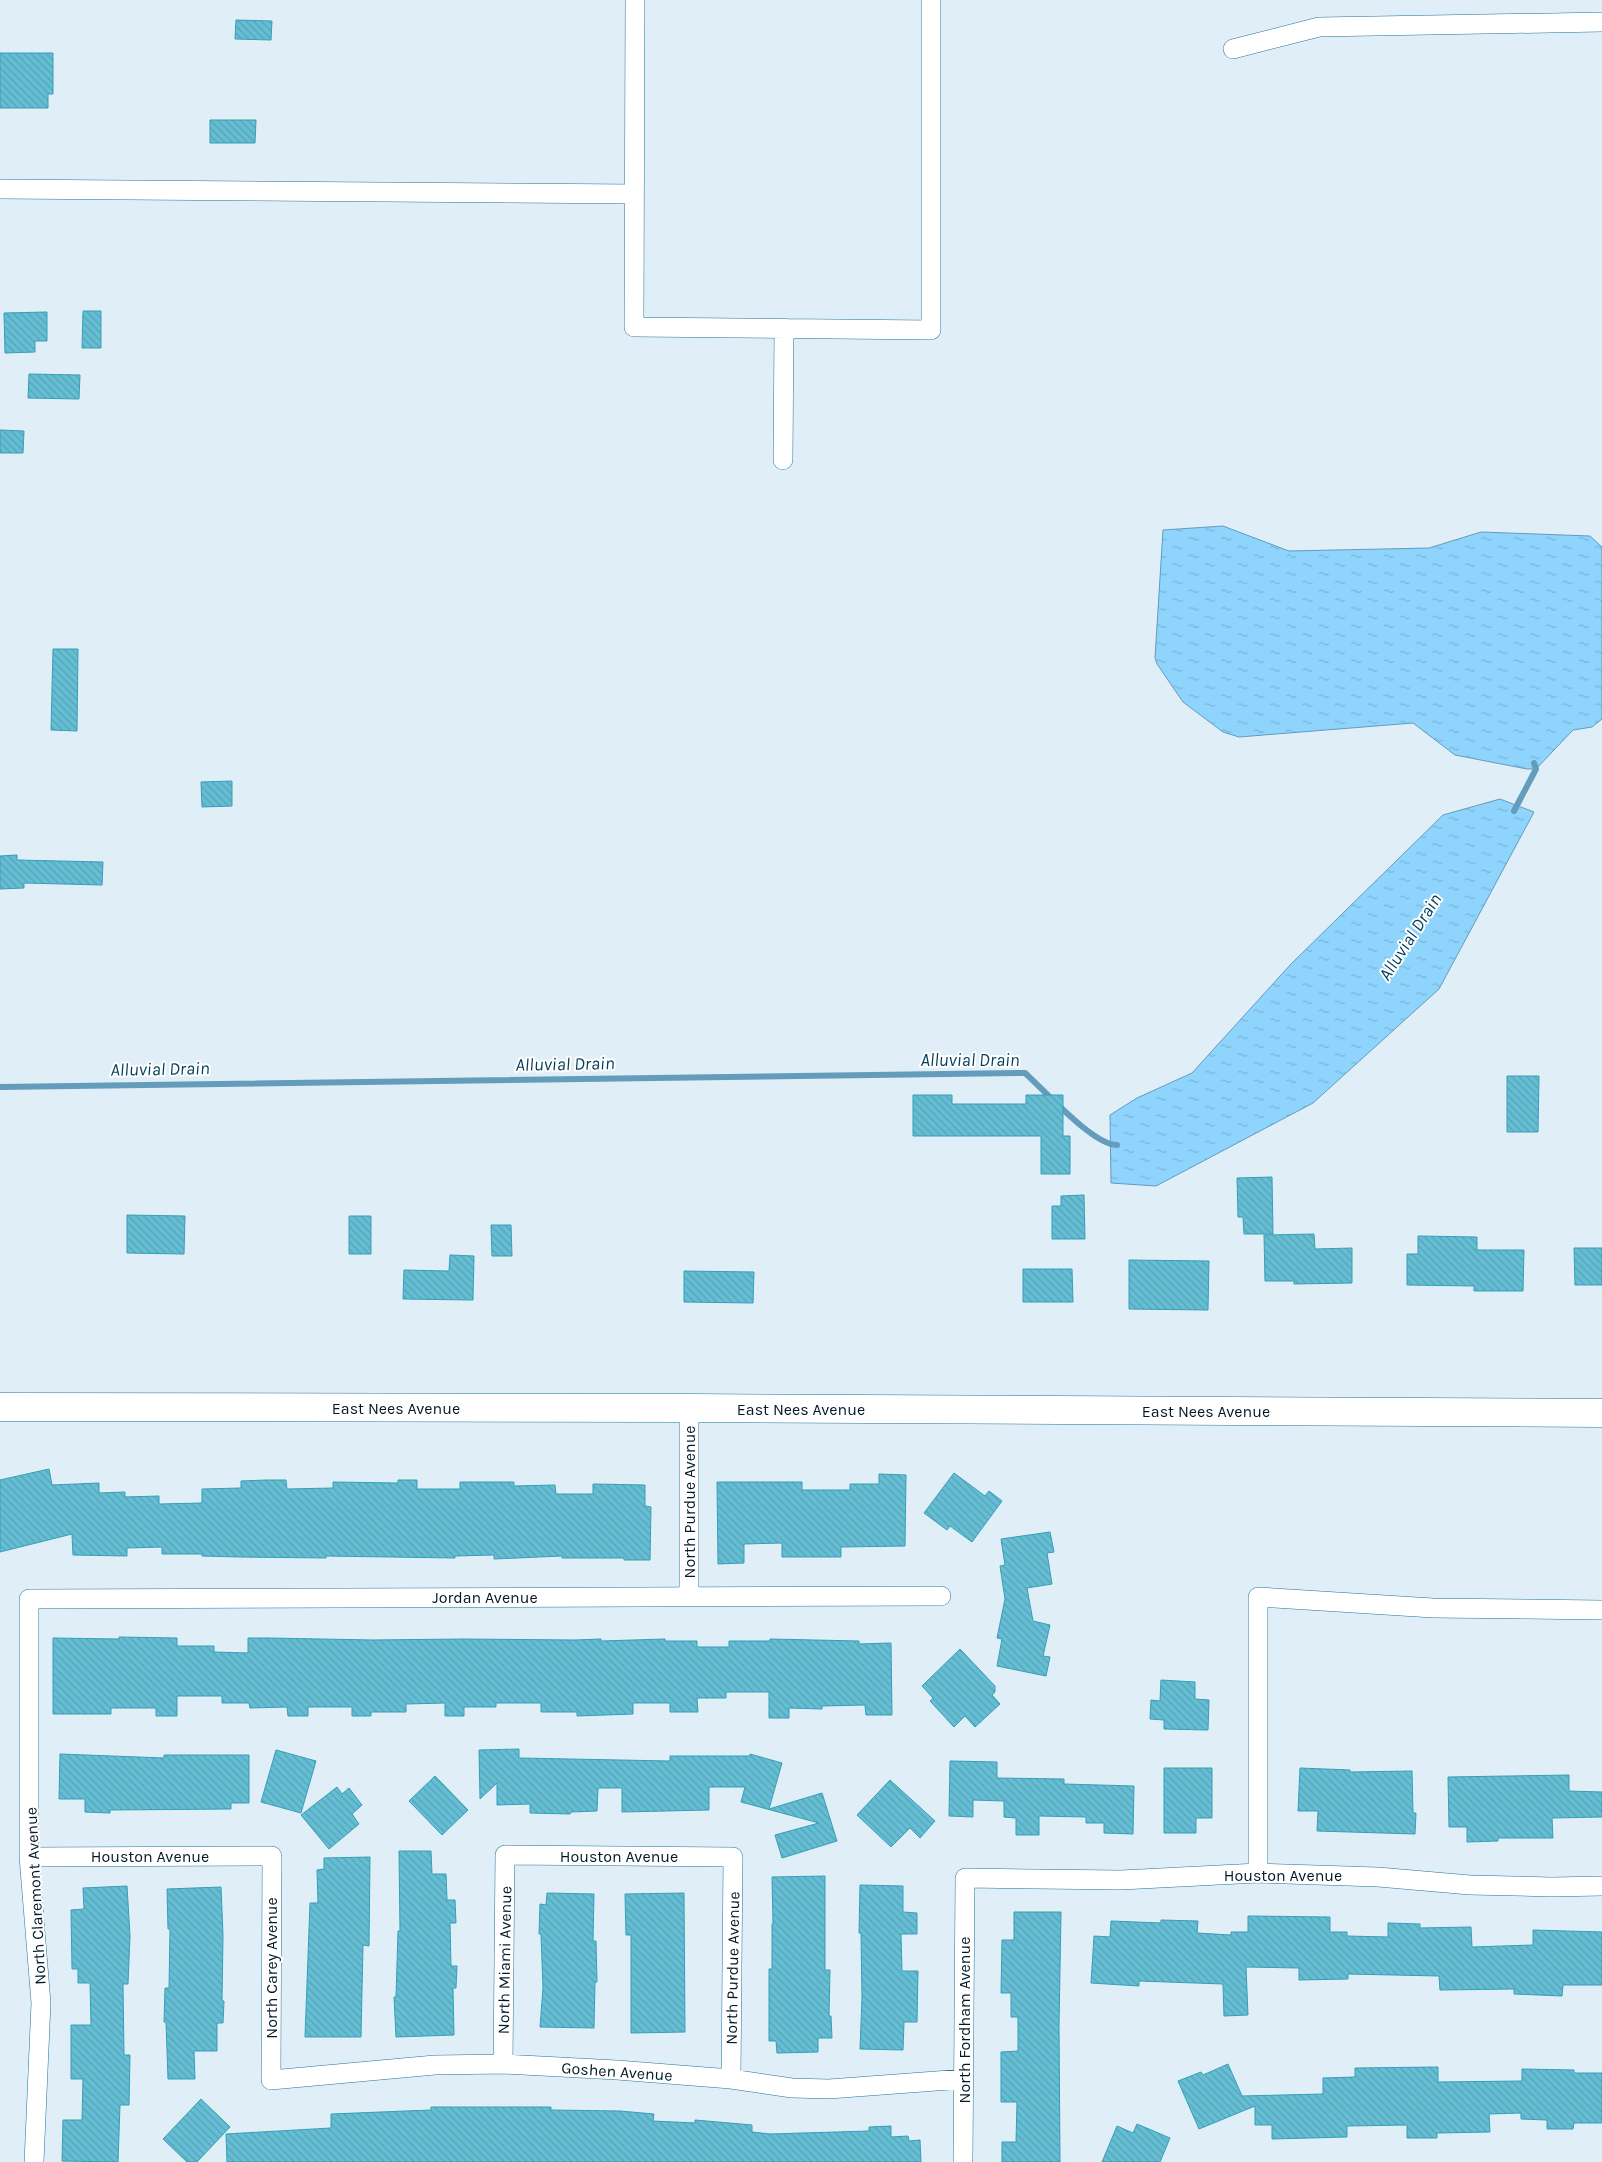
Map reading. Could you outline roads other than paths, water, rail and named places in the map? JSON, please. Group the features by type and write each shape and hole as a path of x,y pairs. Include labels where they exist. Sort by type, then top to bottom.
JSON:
{"main road":[{"name":"East Nees Avenue","path":"0,1407 689,1408 1602,1413"}],"street":[{"path":"635,0 634,327 931,330 932,0"},
{"path":"1233,49 1319,27 1602,22"},
{"path":"0,189 634,194"},
{"path":"784,328 784,460"},
{"name":"North Purdue Avenue","path":"689,1408 689,1596"},
{"name":"Jordan Avenue","path":"29,1599 941,1596"},
{"path":"1258,1872 1258,1597 1432,1608 1602,1610"},
{"name":"North Claremont Avenue","path":"29,1599 29,1857 41,2003 34,2162"},
{"name":"Houston Avenue","path":"505,1855 733,1857"},
{"name":"North Miami Avenue","path":"503,2064 505,1855"},
{"name":"Houston Avenue","path":"29,1857 272,1856"},
{"name":"North Carey Avenue","path":"271,2080 272,1856"},
{"name":"North Purdue Avenue","path":"731,2079 733,1857"},
{"name":"Houston Avenue","path":"965,1878 1121,1880 1258,1872 1378,1877 1470,1885 1552,1888 1602,1886"},
{"name":"North Fordham Avenue","path":"963,2162 965,1878"},
{"name":"Goshen Avenue","path":"271,2080 435,2065 503,2064 731,2079 792,2088 829,2089 873,2084 963,2079"}],"water":[{"path":"1223,526 1289,551 1429,548 1481,532 1590,536 1602,547 1602,719 1592,727 1573,730 1536,769 1527,769 1455,755 1413,723 1239,737 1223,732 1183,702 1157,664 1155,658 1163,530"},
{"path":"1500,799 1534,812 1439,989 1313,1103 1156,1186 1111,1183 1110,1115 1137,1098 1192,1073 1291,964 1443,815"}],"waterway":[{"name":"Alluvial Drain","path":"1514,811 1536,769 1534,763"},
{"name":"Alluvial Drain","path":"0,1087 1025,1073 1083,1127 1107,1143 1117,1145"}]}
